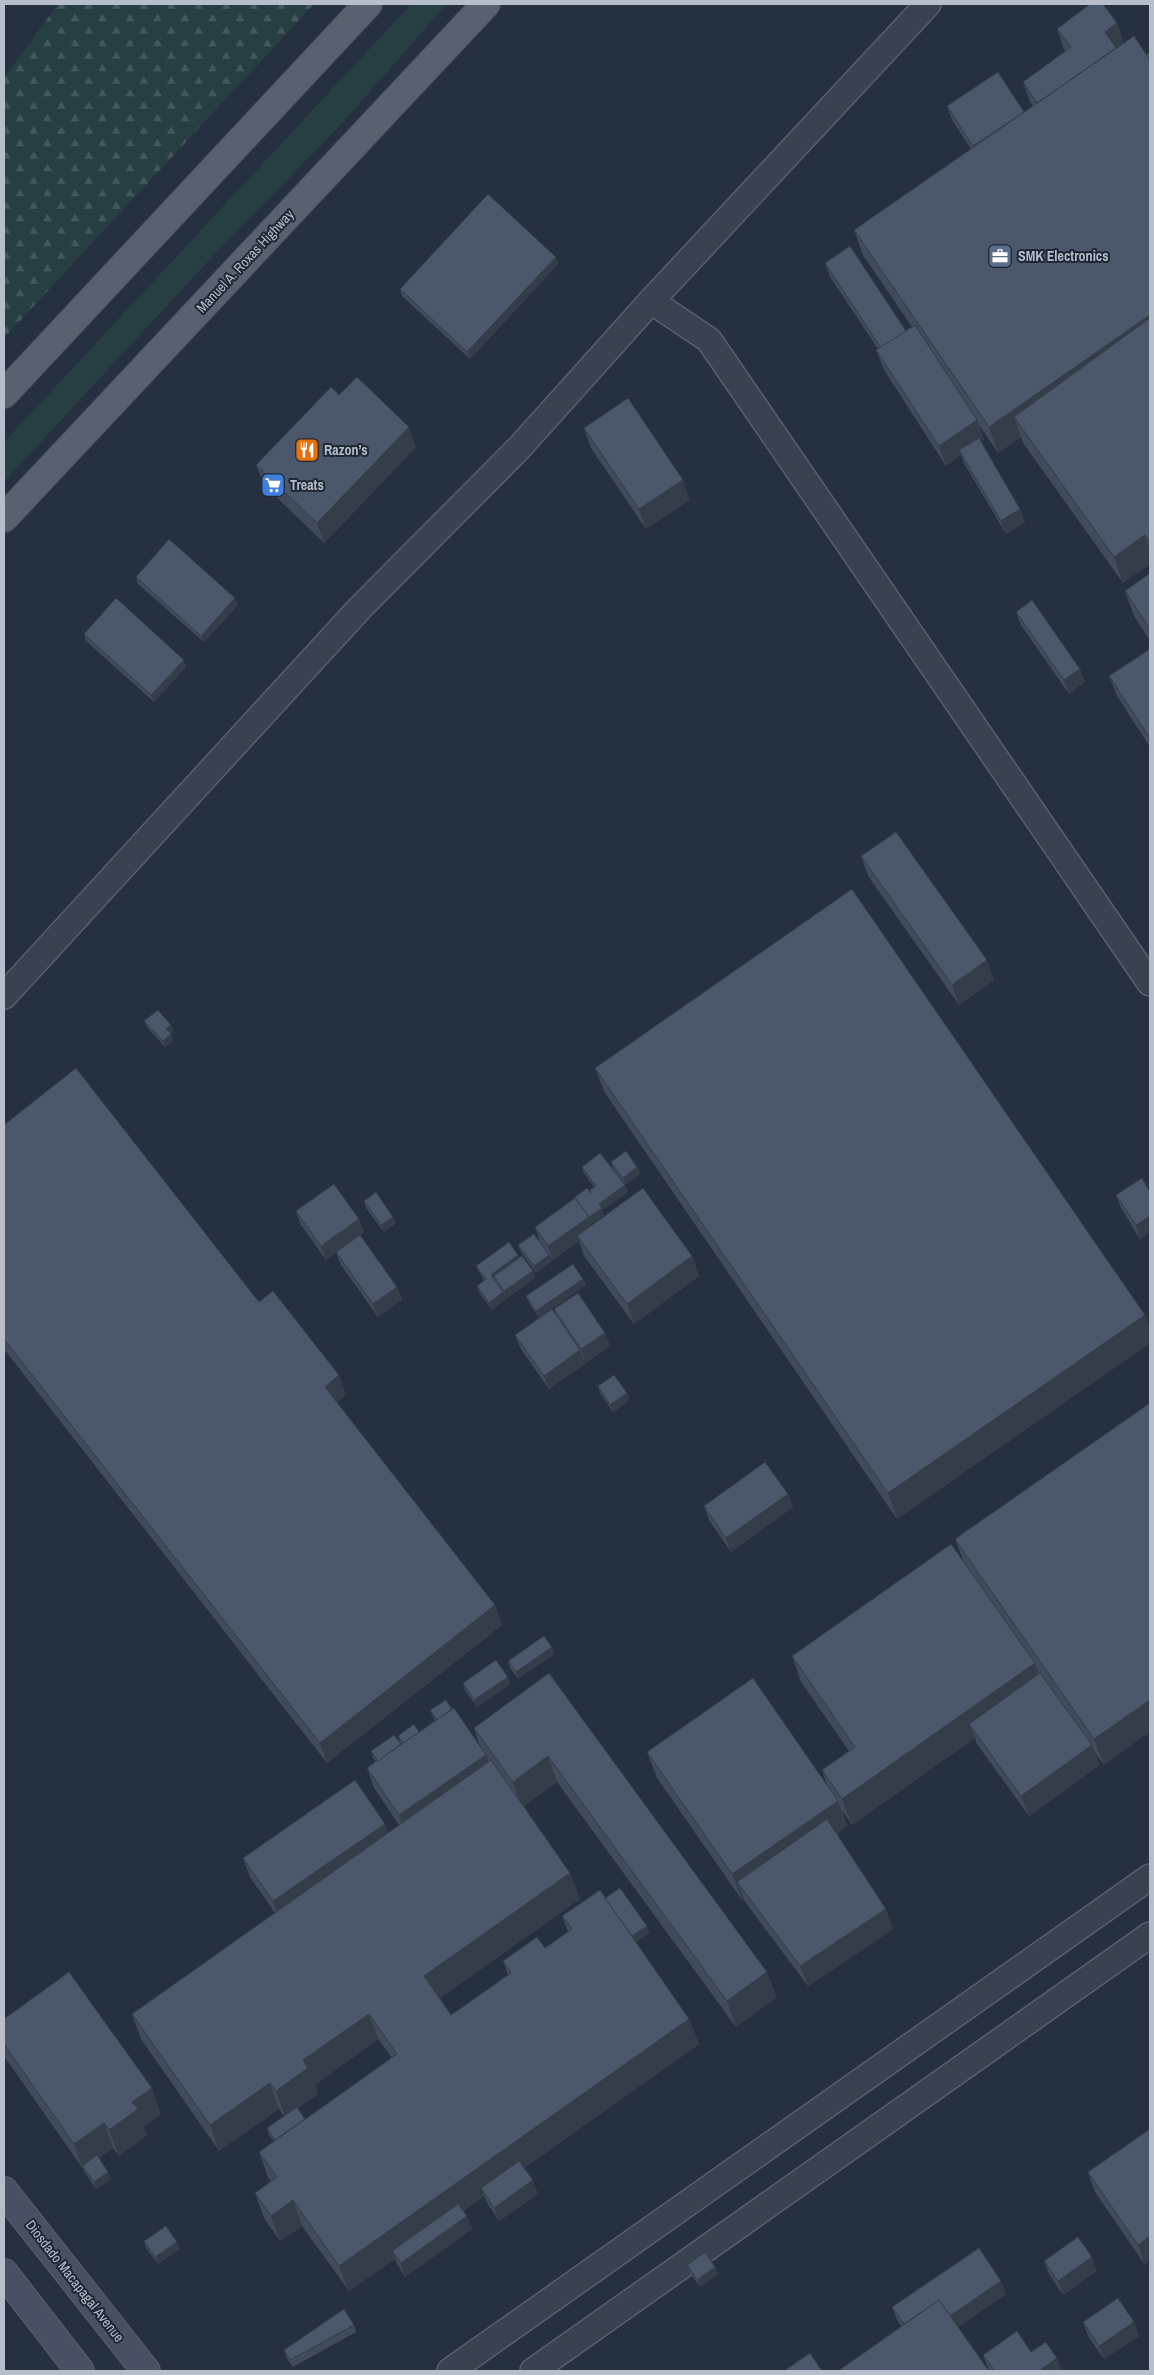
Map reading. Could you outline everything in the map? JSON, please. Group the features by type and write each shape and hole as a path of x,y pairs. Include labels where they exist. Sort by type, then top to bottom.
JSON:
{"main road":[{"path":"4,394 368,4"},
{"name":"Manuel A. Roxas Highway","path":"4,518 486,4"},
{"name":"Diosdado Macapagal Avenue","path":"4,2191 146,2371"},
{"path":"4,2273 80,2371"}],"street":[{"path":"4,996 359,609 519,448 650,301 928,4"},
{"path":"650,301 709,340 1150,983"},
{"path":"450,2371 1150,1877"},
{"path":"533,2371 1150,1935"}],"green space":[{"path":"58,4 314,4 4,338 4,78"},
{"path":"411,4 447,4 346,119 200,270 4,482 4,442"}],"building":[{"path":"1090,4 1103,4 1117,23 1105,32 1116,48 1037,103 1023,82 1071,47 1057,29"},
{"path":"1134,36 1150,60 1150,315 989,427 854,230"},
{"path":"1150,52 1150,60 1146,55"},
{"path":"998,72 1024,112 973,146 947,106"},
{"path":"488,194 556,257 467,352 400,289"},
{"path":"850,246 906,331 881,348 825,263"},
{"path":"1150,318 1150,542 1145,535 1114,557 1014,417"},
{"path":"915,325 977,420 939,446 876,350"},
{"path":"357,377 409,427 317,523 256,465 331,387 339,395"},
{"path":"628,398 683,480 639,509 584,428"},
{"path":"979,438 1020,509 1001,521 959,450"},
{"path":"169,539 235,598 201,636 136,577"},
{"path":"1150,573 1150,629 1125,591"},
{"path":"116,598 184,660 151,695 84,634"},
{"path":"1032,600 1080,669 1064,680 1016,612"},
{"path":"1150,649 1150,738 1109,676"},
{"path":"896,832 987,960 952,985 861,856"},
{"path":"852,889 1145,1315 888,1493 595,1068"},
{"path":"158,1010 171,1025 166,1029 171,1034 163,1041 144,1021"},
{"path":"76,1068 259,1302 273,1291 339,1375 325,1387 495,1605 320,1743 4,1339 4,1125"},
{"path":"626,1151 637,1167 623,1178 611,1162"},
{"path":"600,1153 625,1185 599,1204 602,1208 588,1218 574,1198 587,1188 591,1193 590,1190 596,1186 582,1167"},
{"path":"1142,1178 1150,1192 1150,1216 1136,1225 1116,1195"},
{"path":"334,1184 359,1219 321,1246 296,1211"},
{"path":"643,1188 692,1256 627,1304 577,1236"},
{"path":"376,1192 393,1217 381,1225 364,1201"},
{"path":"575,1198 589,1217 548,1246 535,1227"},
{"path":"534,1234 549,1255 534,1266 518,1245"},
{"path":"360,1235 397,1287 373,1304 336,1252"},
{"path":"509,1242 518,1255 491,1275 503,1292 489,1303 477,1286 486,1279 476,1266"},
{"path":"522,1256 533,1271 504,1291 494,1276"},
{"path":"573,1264 583,1279 536,1311 526,1296"},
{"path":"578,1293 605,1333 581,1349 554,1309"},
{"path":"552,1309 580,1350 544,1376 515,1335"},
{"path":"614,1375 627,1393 610,1405 598,1386"},
{"path":"1150,1403 1150,1700 1094,1739 955,1539"},
{"path":"765,1462 788,1494 726,1538 704,1506"},
{"path":"951,1544 1035,1663 842,1799 822,1770 855,1747 792,1656"},
{"path":"544,1636 552,1647 516,1672 508,1661"},
{"path":"496,1660 508,1677 474,1700 463,1683"},
{"path":"549,1673 767,1972 727,2001 548,1756 513,1782 474,1728"},
{"path":"1040,1673 1092,1745 1021,1796 969,1724"},
{"path":"753,1678 838,1801 732,1874 647,1752"},
{"path":"446,1700 452,1709 437,1720 430,1710"},
{"path":"454,1708 486,1755 399,1815 367,1768"},
{"path":"414,1724 419,1732 403,1743 398,1736"},
{"path":"394,1735 401,1744 378,1761 371,1751"},
{"path":"491,1760 570,1873 424,1976 451,2015 511,1973 503,1961 537,1937 545,1948 572,1929 562,1916 600,1890 689,2019 339,2266 293,2200 271,2216 255,2193 277,2177 259,2152 397,2054 369,2014 303,2060 308,2068 276,2091 270,2083 210,2125 132,2014"},
{"path":"355,1780 385,1824 273,1901 243,1858"},
{"path":"827,1819 886,1909 800,1966 737,1882"},
{"path":"620,1888 647,1926 632,1936 605,1898"},
{"path":"69,1972 152,2088 132,2102 138,2109 109,2130 104,2123 74,2144 4,2044 4,2019"},
{"path":"297,2107 305,2119 275,2140 267,2128"},
{"path":"1150,2129 1150,2236 1138,2245 1088,2172"},
{"path":"97,2155 108,2172 94,2182 82,2166"},
{"path":"519,2161 533,2180 494,2208 481,2188"},
{"path":"458,2204 467,2216 401,2263 392,2251"},
{"path":"166,2226 177,2242 155,2257 144,2241"},
{"path":"1078,2237 1092,2257 1058,2281 1044,2261"},
{"path":"979,2248 1001,2281 950,2316 939,2300 904,2324 892,2307"},
{"path":"705,2252 715,2267 697,2280 687,2265"},
{"path":"1118,2298 1134,2322 1099,2346 1083,2322"},
{"path":"939,2300 989,2371 838,2371"},
{"path":"344,2309 354,2325 290,2360 284,2350"},
{"path":"1017,2331 1031,2352 1046,2342 1057,2358 1039,2371 995,2371 983,2355"},
{"path":"810,2353 822,2371 784,2371"}],"place":[{"name":"SMK Electronics","path":"1000,256"},
{"name":"Razon’s","path":"307,450"},
{"name":"Treats","path":"273,485"}]}
